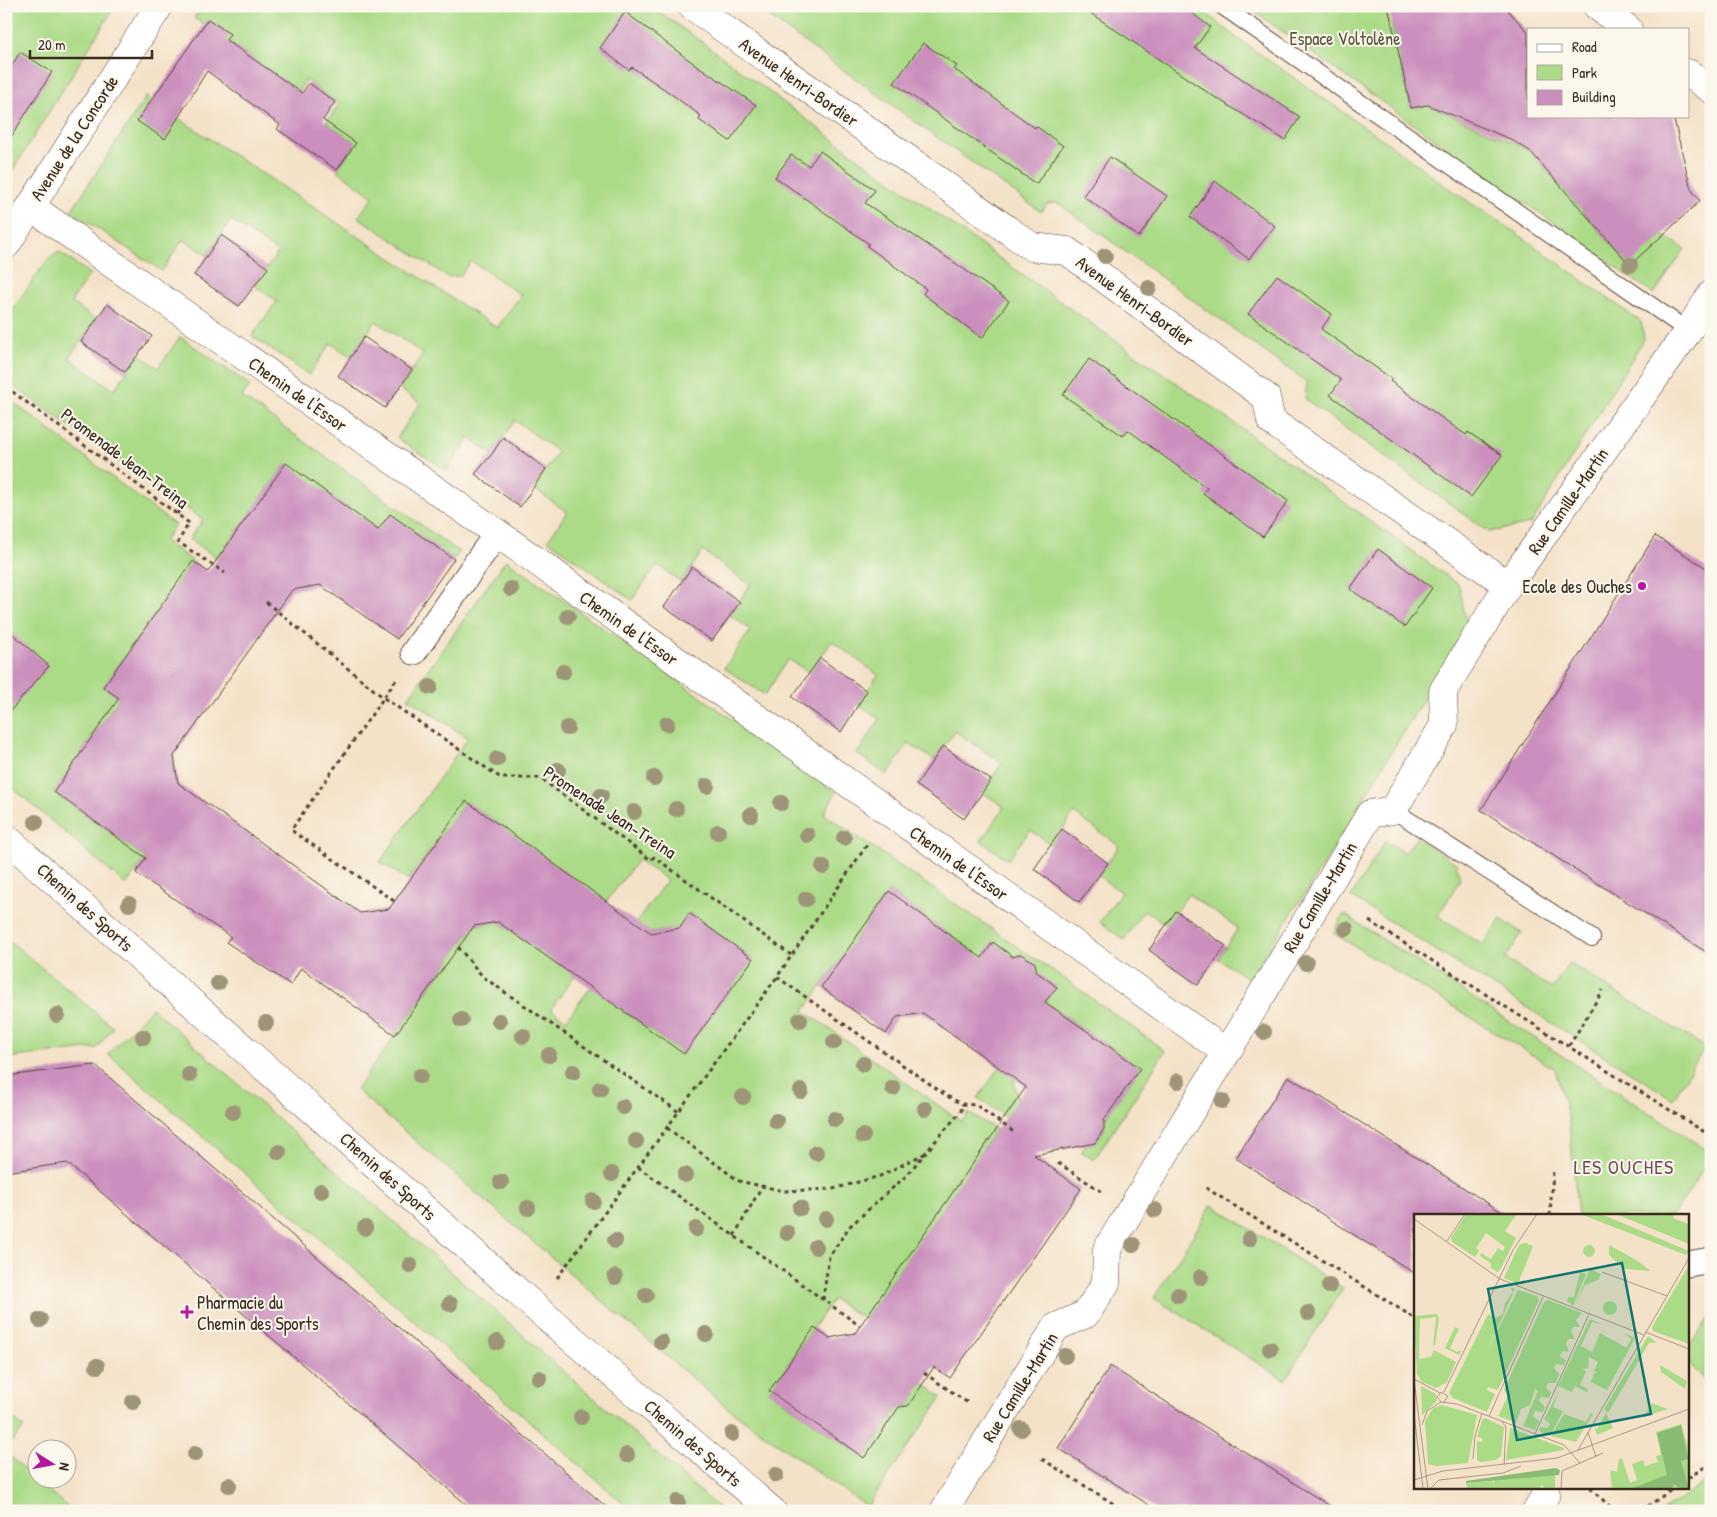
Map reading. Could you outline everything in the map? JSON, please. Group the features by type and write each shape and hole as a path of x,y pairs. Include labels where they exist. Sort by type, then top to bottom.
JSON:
{"street":[{"name":"Avenue de la Concorde","path":"6,245 159,6"},
{"name":"Avenue Henri-Bordier","path":"692,6 1032,247 1066,251 1266,397 1270,421 1508,585"},
{"path":"1596,6 1627,28"},
{"path":"1690,74 1711,89"},
{"name":"Chemin de l'Essor","path":"31,207 497,533 1226,1052"},
{"name":"Rue Camille-Martin","path":"944,1511 1056,1327 1086,1314 1106,1283 1107,1249 1370,814 1393,810 1444,726 1443,691 1508,585 1688,331 1711,295"},
{"path":"414,652 497,533"},
{"name":"Chemin des Sports","path":"6,838 534,1307 772,1511"},
{"path":"1690,1264 1711,1260"},
{"path":"1536,1511 1546,1494 1545,1490"}],"lane":[{"path":"1222,6 1688,331"},
{"path":"1393,810 1592,938"}],"path":[{"name":"Promenade Jean-Treina","path":"6,387 189,523 178,542 225,573"},
{"path":"177,514 184,505"},
{"name":"Promenade Jean-Treina","path":"266,602 384,698 501,778 540,778 651,860 654,856 791,955"},
{"path":"394,901 291,830 414,652"},
{"path":"557,1278 777,977 889,813"},
{"path":"1369,921 1711,1136"},
{"path":"458,947 484,978 679,1112"},
{"path":"777,977 947,1096 962,1104 976,1106 1015,1133"},
{"path":"1569,1046 1603,990"},
{"path":"823,1300 829,1257 849,1227 906,1176 961,1111 962,1104"},
{"path":"666,1128 739,1181 784,1191 833,1190 880,1176 926,1153"},
{"path":"1058,1163 1130,1211"},
{"path":"638,1167 860,1326"},
{"path":"1550,1214 1554,1170"},
{"path":"734,1236 762,1186"},
{"path":"1206,1188 1414,1318"},
{"path":"924,1373 998,1423"},
{"path":"1042,1459 1125,1511"},
{"path":"1690,1477 1711,1463"},
{"path":"1592,1490 1615,1511"},
{"path":"1641,1511 1671,1490"}],"green space":[{"path":"6,6 115,6 6,181"},
{"path":"202,6 650,6 702,42 857,157 1206,403 1459,585 1467,627 1320,870 1249,979 1218,959 1238,928 1188,894 1167,925 1144,910 1124,940 1100,922 1121,892 1098,876 1119,846 1074,813 1052,845 1030,830 1008,860 981,841 1004,807 982,792 1002,763 955,731 934,760 909,743 887,775 857,754 880,719 858,704 878,675 832,641 810,673 788,659 765,695 724,668 751,630 730,615 750,585 703,551 681,582 657,565 632,600 548,540 567,512 533,488 558,452 515,420 492,454 469,438 447,471 397,438 420,403 400,389 423,354 376,321 350,356 331,343 309,375 252,336 277,301 255,286 278,252 231,220 207,255 183,239 162,271 71,211 146,97 497,328 521,295 471,261 460,276 448,277 358,217 373,197 337,170 356,143 326,122 339,104 306,80 299,91 194,18"},
{"path":"754,6 1197,6 1238,39 1641,322 1644,339 1531,524 1489,532 1305,399 1307,382 1058,203 1047,204 1041,212"},
{"name":"Espace Voltolène","path":"1246,6 1395,6 1387,15 1392,26 1411,108 1428,105 1530,151 1629,265 1663,235 1685,249 1654,294"},
{"path":"59,252 90,274 71,302 96,320 69,358 114,390 139,354 158,368 180,337 250,385 242,397 459,552 454,559 378,530 286,464 217,558 189,539 203,520 6,381 6,319 47,260"},
{"path":"6,397 175,525 164,541 193,561 103,687 119,698 54,792 146,858 126,885 6,782"},
{"path":"506,560 836,792 824,814 1062,977 1165,1051 1094,1160 1081,1152 1086,1145 1095,1143 1104,1130 1104,1120 1140,1068 1045,1002 1056,987 993,942 982,958 889,891 804,1011 962,1122 968,1113 996,1129 952,1196 864,1319 833,1299 769,1391 864,1458 899,1407 909,1406 917,1393 916,1384 919,1380 942,1397 867,1507 726,1407 356,1090 474,926 498,922 575,975 551,1009 566,1020 591,987 683,1054 753,959 689,913 680,928 651,933 636,923 667,880 638,860 606,902 466,801 408,880 380,862 468,738 408,698"},
{"path":"1416,838 1456,863 1460,879 1438,916 1483,945 1501,919 1522,933 1505,959 1552,989 1569,963 1705,1047 1673,1099 1351,897 1385,841 1405,853"},
{"path":"1344,914 1711,1153 1711,1157 1674,1214 1578,1214 1569,1121 1555,1069 1333,933"},
{"path":"6,938 113,1027 97,1048 6,1058"},
{"path":"152,1008 722,1511 632,1511 108,1054"},
{"path":"1000,1067 1014,1078 1018,1104 1007,1118 978,1098"},
{"path":"1212,1205 1343,1288 1285,1380 1154,1298"},
{"path":"1711,1315 1711,1385 1690,1365 1690,1345"},
{"path":"6,1412 24,1428 6,1448"},
{"path":"6,1453 28,1472 28,1490 48,1490 72,1511 6,1511"},
{"path":"1711,1478 1711,1511 1663,1511"}],"building":[{"path":"1080,6 1183,6 1210,27 1195,48 1300,117 1285,140 1213,96"},
{"path":"1388,6 1504,6 1527,31 1527,118 1673,118 1691,189 1700,201 1630,265 1530,151 1510,139 1428,105 1411,108"},
{"path":"625,12 689,60 756,105 730,141 699,120 701,116 667,91 632,67 629,70 600,48"},
{"path":"208,19 230,34 226,40 302,93 309,83 335,102 323,120 356,143 337,170 277,129 280,125 207,71 165,139 137,121"},
{"path":"923,43 957,66 954,69 1063,146 1036,184 894,83"},
{"path":"20,52 52,72 6,145 6,75"},
{"path":"820,151 875,190 865,203 1009,301 982,338 923,294 926,289 867,246 869,244 775,177 791,155 809,166"},
{"path":"1110,157 1167,196 1139,237 1083,196"},
{"path":"1215,181 1275,226 1249,259 1190,217"},
{"path":"221,235 268,268 239,306 194,275"},
{"path":"1277,275 1332,314 1321,329 1392,379 1390,381 1466,435 1468,432 1502,455 1471,497 1330,395 1341,380 1248,314"},
{"path":"107,304 152,336 125,372 81,342"},
{"path":"364,337 412,370 385,408 338,376"},
{"path":"1089,359 1288,501 1263,537 1203,493 1207,488 1128,430 1123,436 1063,395"},
{"path":"503,437 546,469 520,507 475,474"},
{"path":"286,463 378,530 390,514 454,559 397,639 320,585 292,590 174,756 178,783 360,913 389,909 466,801 651,933 680,928 689,913 753,959 684,1054 498,922 474,926 395,1035 301,968 291,985 226,942 231,937 136,873 146,858 54,792 119,698 103,687 193,561 208,572"},
{"path":"1655,536 1711,571 1711,955 1481,810"},
{"path":"1378,549 1432,588 1405,627 1350,589"},
{"path":"692,567 740,602 712,641 664,607"},
{"path":"6,628 49,666 6,716"},
{"path":"820,658 867,691 841,732 792,697"},
{"path":"943,746 991,780 964,819 916,785"},
{"path":"1062,829 1108,863 1079,902 1034,869"},
{"path":"889,891 982,958 993,942 1013,957 1021,954 1035,963 1037,972 1057,987 1045,1002 1140,1068 1104,1120 1104,1129 1095,1143 1034,1155 1081,1189 950,1378 934,1367 908,1406 899,1407 864,1458 769,1391 814,1328 829,1338 855,1333 1026,1087 923,1013 897,1017 886,1034 821,987"},
{"path":"1176,911 1226,946 1198,985 1149,950"},
{"path":"95,1065 611,1511 474,1511 67,1163 6,1172 6,1076"},
{"path":"1288,1076 1505,1214 1414,1214 1414,1273 1236,1158"},
{"path":"1110,1366 1338,1511 1159,1511 1058,1448"}],"place":[{"name":"Ecole des Ouches","path":"1642,586"},
{"name":"Pharmacie du Chemin des Sports","path":"187,1312"}],"district":[{"name":"LES OUCHES","path":"1624,1166"}]}
